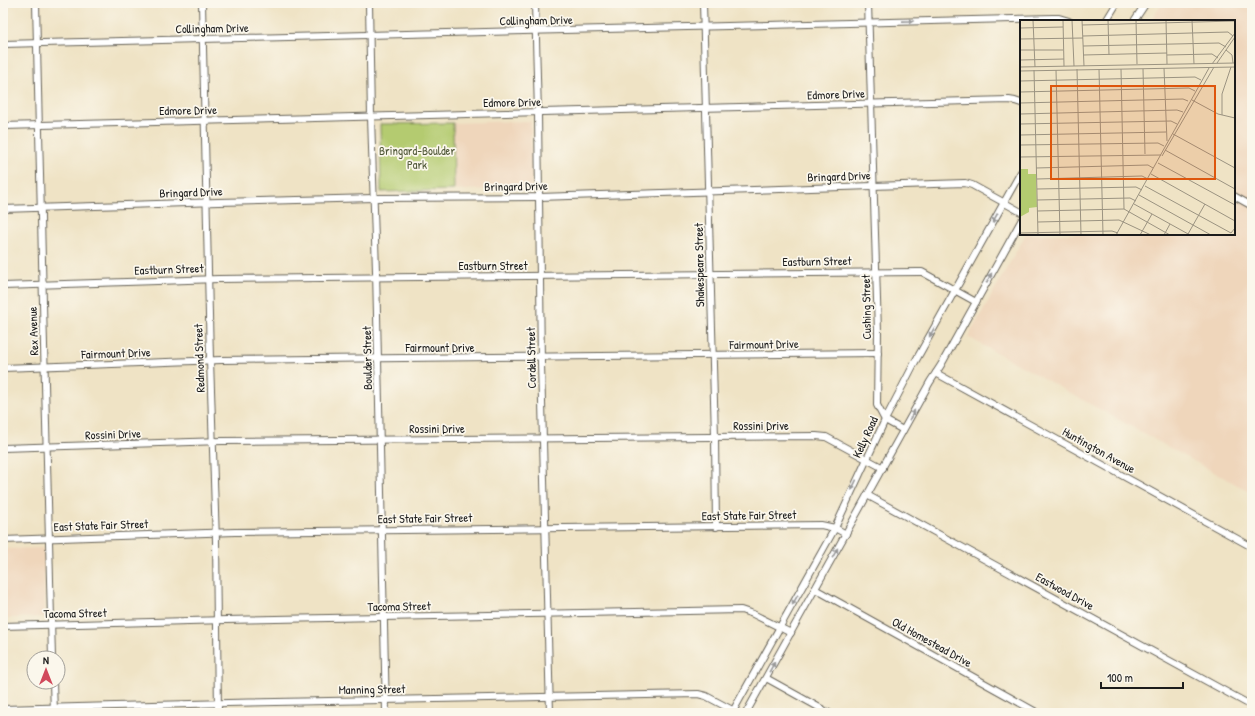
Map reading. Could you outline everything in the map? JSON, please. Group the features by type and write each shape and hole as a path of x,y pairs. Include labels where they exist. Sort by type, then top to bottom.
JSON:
{"street":[{"name":"Rex Avenue","path":"36,3 52,650"},
{"name":"Redmond Street","path":"202,3 218,713"},
{"name":"Boulder Street","path":"369,3 370,116 374,198 386,713"},
{"name":"Cordell Street","path":"535,3 541,357 550,713"},
{"name":"Shakespeare Street","path":"702,3 716,527"},
{"name":"Cushing Street","path":"868,3 878,353 877,405 885,420"},
{"path":"1107,20 1117,3"},
{"path":"1135,20 1146,3"},
{"name":"Collingham Drive","path":"3,44 869,22 1053,18 1066,20"},
{"name":"Edmore Drive","path":"3,126 1009,100 1015,100 1020,103"},
{"name":"Kelly Road","path":"734,712 835,528 885,420 1020,174"},
{"name":"Bringard Drive","path":"3,209 374,198 539,197 965,183 1020,211"},
{"path":"1235,197 1252,206"},
{"path":"746,713 1020,223"},
{"name":"Eastburn Street","path":"3,286 208,279 922,272 976,302"},
{"name":"Fairmount Drive","path":"3,368 210,360 878,353"},
{"name":"Huntington Avenue","path":"936,373 1252,547"},
{"path":"885,420 903,430"},
{"name":"Rossini Drive","path":"3,448 213,441 820,436 867,458 883,468"},
{"name":"Eastwood Drive","path":"867,495 1252,706"},
{"name":"East State Fair Street","path":"3,540 235,532 382,529 821,525 835,528 846,534"},
{"name":"Old Homestead Drive","path":"815,589 1038,713"},
{"name":"Tacoma Street","path":"3,626 216,620 741,610 754,614 791,633"},
{"path":"766,678 829,713"},
{"path":"53,690 53,710"},
{"name":"Manning Street","path":"3,709 53,710 218,703 698,694 706,696 734,712"}],"shaded area":[{"path":"1163,3 1252,3 1252,493 968,337 1025,235 1235,235 1235,20 1151,20"},
{"path":"531,121 532,189 454,190 453,123"},
{"path":"44,548 45,617 3,618 3,549"}],"green space":[{"name":"Bringard-Boulder Park","path":"453,123 454,190 381,192 380,124"}]}
